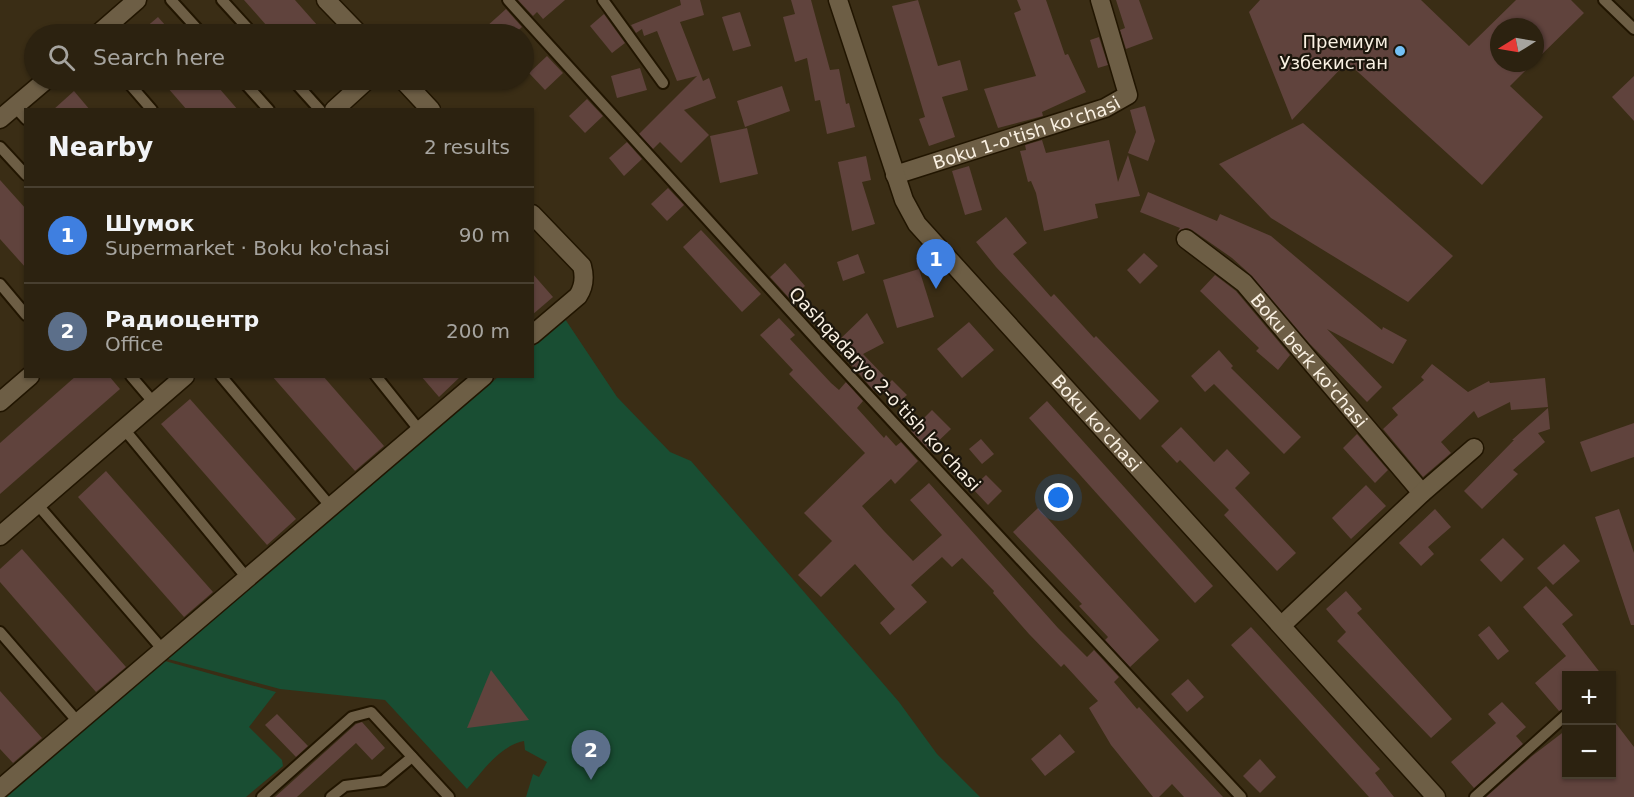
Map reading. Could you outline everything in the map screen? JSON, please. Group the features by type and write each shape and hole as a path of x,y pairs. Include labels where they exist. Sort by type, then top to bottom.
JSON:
{"street":[{"path":"109,24 137,0"},
{"path":"326,0 349,24"},
{"name":"Boku ko'chasi","path":"838,0 895,175 910,213 934,245 1436,797"},
{"name":"Boku 1-o'tish ko'chasi","path":"895,175 1105,108 1128,95 1100,0"},
{"path":"0,120 20,113 38,90"},
{"path":"336,108 356,90"},
{"path":"413,90 430,108"},
{"path":"534,216 582,266 584,273 582,289 578,296 534,333"},
{"name":"Boku berk ko'chasi","path":"1186,239 1244,283 1422,493"},
{"path":"0,402 28,378"},
{"path":"1,534 183,378"},
{"path":"0,789 482,378"},
{"path":"1282,625 1422,493 1474,448"}],"lane":[{"path":"171,0 193,24"},
{"path":"222,0 244,24"},
{"name":"Qashqadaryo 2-o'tish ko'chasi","path":"508,0 530,24"},
{"path":"603,0 663,83"},
{"path":"1604,0 1634,29"},
{"name":"Qashqadaryo 2-o'tish ko'chasi","path":"534,29 825,349 1241,797"},
{"path":"135,90 150,108"},
{"path":"251,90 267,108"},
{"path":"302,90 318,108"},
{"path":"0,147 24,172"},
{"path":"0,284 24,313"},
{"path":"133,378 154,403"},
{"path":"223,378 331,507"},
{"path":"378,378 420,431"},
{"path":"124,429 247,578"},
{"path":"37,504 163,650"},
{"path":"0,632 78,722"},
{"path":"262,797 352,717 371,712 449,797"},
{"path":"1475,797 1562,719"},
{"path":"331,797 345,786 383,781 412,757"}],"green space":[{"path":"565,319 617,397 670,452 691,461 899,702 937,754 980,797 526,797 533,774 539,777 547,762 525,750 524,741 499,753 467,789 385,700 280,689 168,659 497,378 534,378 534,346"},
{"path":"165,661 276,692 249,727 282,760 283,766 246,797 4,797"}],"building":[{"path":"244,0 295,0 316,24 265,24"},
{"path":"518,0 565,0 543,19 537,12 533,16"},
{"path":"680,0 700,0 704,15 680,22 703,81 709,78 716,98 684,110 709,135 681,163 660,142 653,149 639,134 697,76 677,81 657,31 644,36 642,29 636,33 631,25 681,5"},
{"path":"791,0 811,0 830,70 839,69 846,104 849,103 855,127 827,134 820,100 815,101 807,58 795,62 783,17 795,14"},
{"path":"918,0 938,66 960,60 968,90 942,97 955,137 929,146 919,119 925,117 892,6"},
{"path":"1017,0 1046,0 1065,55 1068,54 1086,92 1042,112 1043,116 998,128 984,89 1036,76 1014,13 1021,10"},
{"path":"1116,0 1139,0 1153,39 1126,49 1120,30 1125,28"},
{"path":"1260,0 1421,0 1469,46 1490,25 1490,72 1524,72 1510,86 1543,117 1482,185 1347,62 1292,120 1249,12"},
{"path":"1516,0 1571,0 1584,13 1544,52 1544,18 1498,18"},
{"path":"506,9 519,24 489,24"},
{"path":"740,12 751,46 733,51 722,17"},
{"path":"604,14 625,43 612,53 590,26"},
{"path":"158,17 164,24 150,24"},
{"path":"1099,37 1108,65 1098,68 1090,40"},
{"path":"547,56 563,73 545,90 534,78 534,68"},
{"path":"640,68 647,90 617,98 611,76"},
{"path":"1634,76 1634,121 1612,97"},
{"path":"782,86 790,111 745,127 737,101"},
{"path":"170,90 221,90 236,108 185,108"},
{"path":"74,91 88,108 55,108"},
{"path":"587,99 603,116 585,133 569,116"},
{"path":"1145,106 1155,141 1148,161 1128,153 1136,132 1130,110"},
{"path":"1303,123 1453,256 1408,302 1271,218 1219,164"},
{"path":"747,128 758,174 720,183 710,136"},
{"path":"1042,140 1046,153 1109,140 1118,182 1128,155 1140,196 1095,204 1098,218 1044,231 1036,193 1031,181 1028,182 1020,151 1026,150 1025,145"},
{"path":"627,142 642,159 624,176 609,158"},
{"path":"866,156 871,180 862,182 875,224 852,231 838,162"},
{"path":"969,166 982,210 965,215 952,171"},
{"path":"0,180 24,207 24,266 0,239"},
{"path":"668,188 684,205 667,221 651,204"},
{"path":"1148,192 1217,221 1220,214 1271,236 1382,330 1383,327 1407,340 1393,364 1327,329 1382,387 1367,402 1309,343 1252,276 1232,258 1192,230 1187,228 1178,231 1180,228 1140,212"},
{"path":"1006,217 1027,243 1013,254 1051,297 1054,294 1094,338 1096,336 1159,401 1140,420 996,267 976,242"},
{"path":"701,230 761,294 742,312 683,247"},
{"path":"1144,253 1158,266 1140,284 1127,270"},
{"path":"858,254 865,273 843,281 837,262"},
{"path":"785,263 805,286 790,299 770,277"},
{"path":"919,269 934,317 897,328 883,280"},
{"path":"534,275 553,297 534,313"},
{"path":"1215,275 1236,291 1290,355 1278,370 1256,351 1259,348 1200,291"},
{"path":"867,313 884,343 863,354 886,378 874,391 834,345"},
{"path":"779,318 795,335 790,339 831,383 839,390 846,382 863,401 857,408 884,438 886,435 896,446 901,442 918,461 895,484 891,479 862,506 884,531 913,561 942,535 910,500 929,483 1058,628 1087,657 1094,650 1119,677 1114,682 1137,709 1139,707 1223,797 1184,797 1172,784 1159,797 1153,797 1111,745 1089,708 1098,701 1064,664 1061,667 1029,634 993,593 994,591 962,558 952,567 942,557 911,585 927,602 890,635 880,623 895,609 855,564 821,597 798,575 832,541 804,513 865,453 789,374 793,370 760,335"},
{"path":"969,322 994,350 962,378 937,349"},
{"path":"1219,350 1233,366 1231,368 1301,437 1284,454 1214,384 1205,392 1191,376"},
{"path":"1432,364 1468,392 1489,381 1490,383 1545,378 1548,407 1511,410 1510,402 1478,418 1474,411 1441,442 1451,453 1423,477 1383,429 1398,415 1392,408 1424,380 1421,377"},
{"path":"74,378 111,378 120,389 0,494 0,443"},
{"path":"274,378 325,378 384,446 355,471"},
{"path":"423,378 459,378 439,397"},
{"path":"892,380 907,395 896,405 882,391"},
{"path":"190,399 296,519 267,545 161,424"},
{"path":"1047,401 1213,586 1195,603 1029,418"},
{"path":"1548,408 1550,429 1538,433 1545,442 1513,470 1518,474 1482,509 1464,491 1514,440 1512,440"},
{"path":"932,410 951,429 929,450 911,431"},
{"path":"1634,423 1634,457 1591,472 1580,442"},
{"path":"1181,427 1214,462 1227,449 1250,473 1235,488 1296,553 1277,571 1224,515 1229,510 1180,460 1177,463 1161,446"},
{"path":"1357,434 1388,470 1375,483 1343,448"},
{"path":"981,439 994,454 982,464 969,449"},
{"path":"106,471 213,592 184,617 78,497"},
{"path":"986,475 1002,491 988,505 972,488"},
{"path":"1366,485 1386,506 1351,539 1332,518"},
{"path":"1038,508 1159,640 1130,667 1105,640 1108,637 1079,606 1082,604 1013,532"},
{"path":"1435,509 1451,527 1428,547 1434,554 1421,566 1399,543"},
{"path":"1619,509 1634,553 1634,625 1631,625 1595,517"},
{"path":"1503,538 1524,559 1501,582 1480,560"},
{"path":"1564,544 1580,561 1553,585 1537,568"},
{"path":"22,549 126,667 96,692 0,582 0,569"},
{"path":"1546,586 1573,615 1562,624 1599,671 1562,671 1562,710 1559,711 1535,683 1566,656 1523,607"},
{"path":"1346,591 1362,609 1357,613 1452,719 1431,738 1337,641 1346,632 1326,609"},
{"path":"1489,626 1509,651 1498,660 1478,635"},
{"path":"1251,627 1380,769 1375,773 1394,797 1369,797 1231,645"},
{"path":"491,670 529,720 467,728"},
{"path":"1188,679 1204,697 1187,712 1171,694"},
{"path":"0,691 42,738 13,763 0,749"},
{"path":"1502,702 1526,727 1516,736 1523,744 1474,788 1451,762 1496,723 1488,714"},
{"path":"277,714 308,746 296,757 265,725"},
{"path":"362,722 385,748 372,760 356,743 297,797 275,797 356,724"},
{"path":"1616,724 1634,747 1634,797 1486,797 1562,733 1562,779 1616,779"},
{"path":"1060,734 1075,752 1045,776 1031,759"},
{"path":"1260,759 1276,777 1260,793 1243,776"}],"place":[{"name":"Премиум Узбекистан","path":"1400,51"},
{"name":"Шумок","path":"936,289"},
{"name":"Радиоцентр","path":"591,780"}]}
